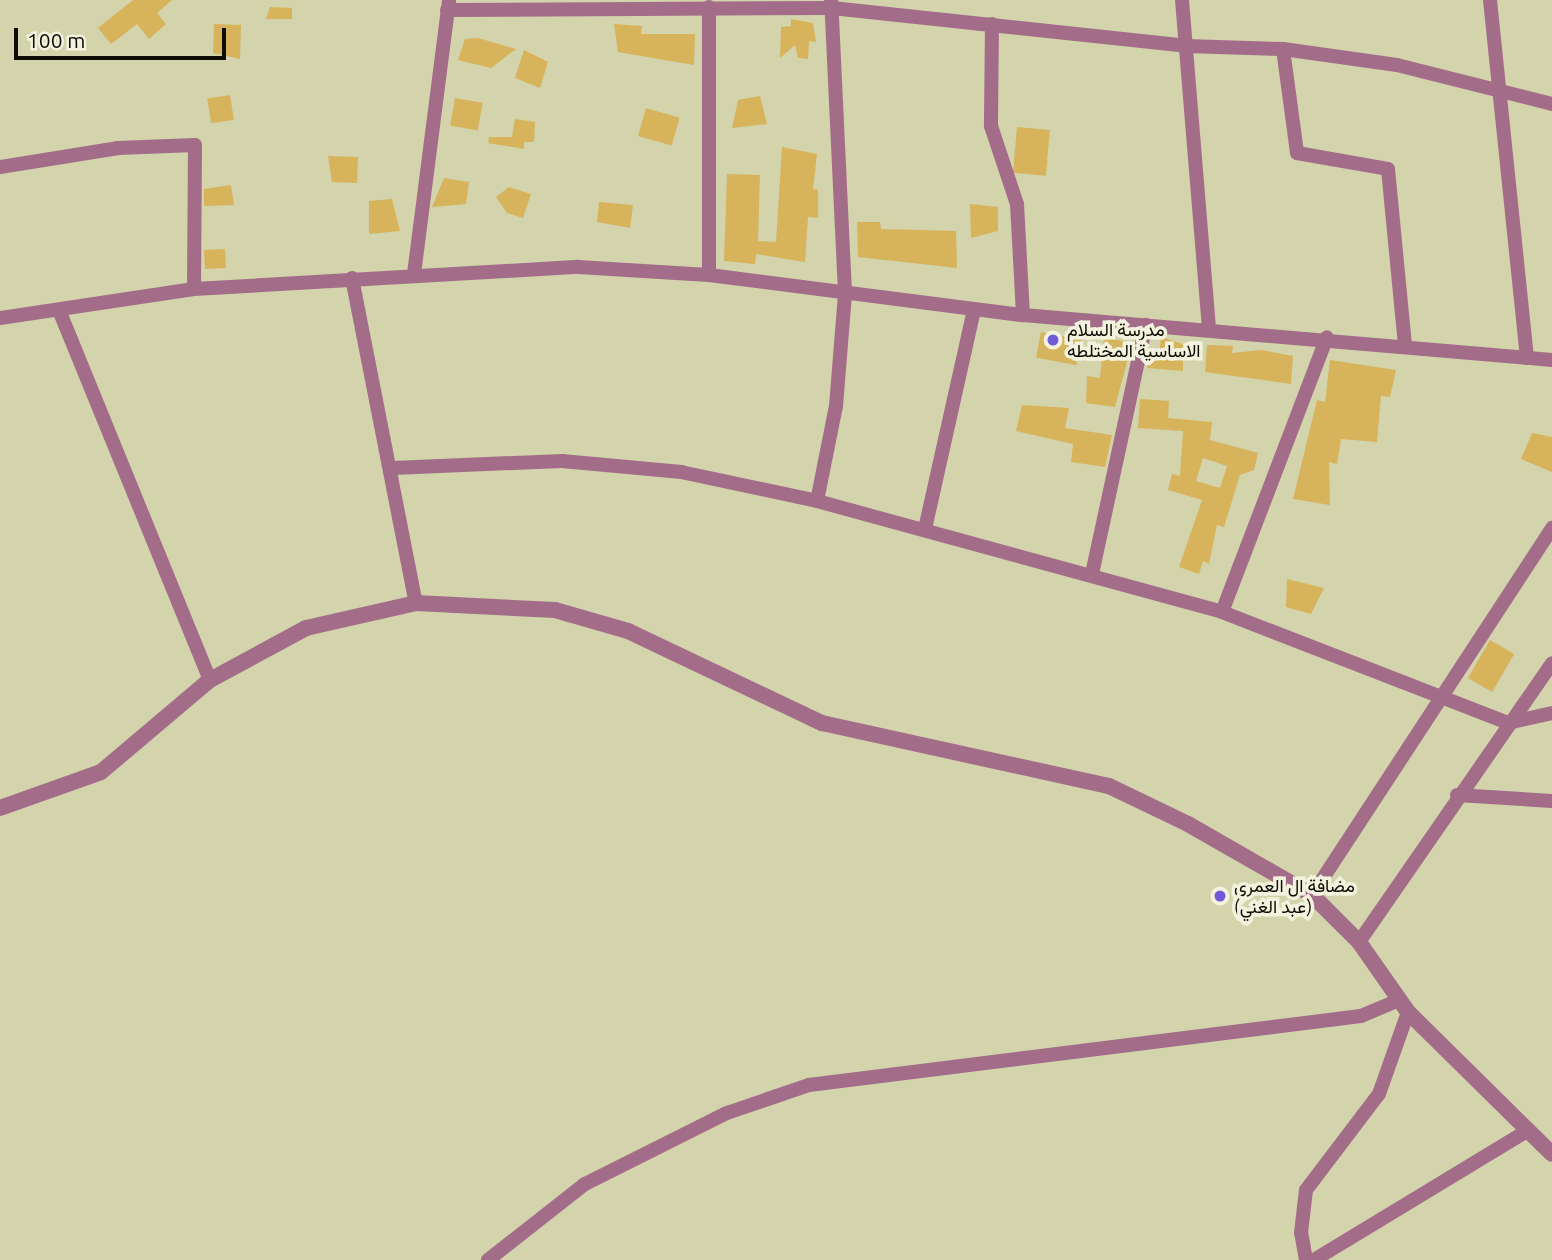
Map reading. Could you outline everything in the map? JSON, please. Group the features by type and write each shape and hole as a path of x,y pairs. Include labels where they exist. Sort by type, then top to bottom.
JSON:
{"street":[{"path":"1182,0 1209,327"},
{"path":"1490,0 1497,90 1527,358"},
{"path":"414,274 448,5 709,7 832,4 1186,47 1283,50 1396,65 1552,104"},
{"path":"817,501 836,405 845,293 832,4"},
{"path":"709,7 709,275"},
{"path":"992,24 991,119 1017,204 1023,315"},
{"path":"1283,50 1297,153 1388,169 1405,344"},
{"path":"0,167 118,148 195,145 194,289"},
{"path":"0,318 194,289 541,266 709,275 1023,315 1327,337 1552,360"},
{"path":"352,278 393,468 416,603"},
{"path":"59,310 210,680"},
{"path":"925,530 974,310"},
{"path":"1091,574 1146,325"},
{"path":"1222,612 1327,337"},
{"path":"393,468 602,463 817,501 1222,612 1444,694 1508,723 1552,713"},
{"path":"1312,895 1552,528"},
{"path":"0,808 101,772 210,680 306,628 416,603 528,606 587,618 628,631 822,723 1109,786 1312,895 1359,942 1403,1006 1524,1133 1552,1154"},
{"path":"1359,942 1457,795 1552,663"},
{"path":"1457,795 1552,801"},
{"path":"488,1260 585,1184 727,1113 809,1085 1362,1016 1403,1006"},
{"path":"1306,1260 1301,1233 1306,1190 1380,1094 1403,1006"},
{"path":"1314,1260 1524,1133"}],"building":[{"path":"133,0 172,0 157,13 166,24 149,39 137,24 111,44 98,28"},
{"path":"270,7 292,8 292,19 266,19"},
{"path":"791,19 813,23 816,42 809,41 808,59 798,58 795,45 780,58 781,27 791,26"},
{"path":"214,24 241,25 240,59 213,53"},
{"path":"614,24 642,26 641,34 695,34 694,65 618,52"},
{"path":"478,38 516,49 491,68 458,60 465,39"},
{"path":"524,50 548,62 540,88 515,78"},
{"path":"230,95 234,120 211,123 207,99"},
{"path":"760,96 767,124 732,128 738,100"},
{"path":"455,98 483,103 478,130 450,126"},
{"path":"646,108 680,118 672,146 638,136"},
{"path":"515,119 535,122 534,142 524,142 524,149 488,143 489,137 512,137"},
{"path":"1017,127 1050,130 1046,176 1013,173"},
{"path":"782,147 817,154 813,189 818,190 818,218 808,217 805,262 756,254 755,264 724,261 727,174 760,175 758,241 776,242"},
{"path":"328,156 358,157 357,183 332,182"},
{"path":"444,178 469,182 466,204 432,207"},
{"path":"231,185 234,205 204,206 204,189"},
{"path":"509,187 531,194 523,218 507,213 496,197"},
{"path":"392,199 400,231 369,234 369,201"},
{"path":"599,202 633,205 630,228 597,222"},
{"path":"970,204 998,207 998,231 971,238"},
{"path":"857,222 880,222 881,229 956,231 957,268 858,257"},
{"path":"225,249 226,268 205,269 204,250"},
{"path":"1041,332 1081,340 1076,365 1036,358"},
{"path":"1104,337 1132,343 1115,407 1086,403 1087,376 1100,378"},
{"path":"1161,337 1183,344 1183,371 1147,368 1149,355 1159,356"},
{"path":"1207,345 1233,346 1232,353 1261,350 1293,356 1291,384 1205,372"},
{"path":"1330,360 1396,370 1390,397 1381,396 1377,442 1341,439 1337,464 1329,462 1330,505 1293,499 1317,400 1325,402"},
{"path":"1140,399 1169,401 1168,418 1212,422 1210,440 1258,453 1254,470 1240,475 1224,527 1217,525 1209,564 1203,561 1199,574 1179,567 1202,500 1168,490 1172,474 1180,476 1183,431 1138,428","holes":["1203,458 1227,466 1220,488 1196,481"]},
{"path":"1022,405 1069,408 1065,428 1112,435 1105,467 1071,462 1073,444 1016,431"},
{"path":"1532,433 1552,437 1552,472 1521,459"},
{"path":"1287,579 1324,588 1311,614 1286,607"},
{"path":"1490,640 1514,654 1492,692 1468,678"}],"place":[{"name":"مدرسة السلام الاساسية المختلطه","path":"1053,340"},
{"name":"مضافة ال العمري (عبد الغني)","path":"1220,896"}]}
